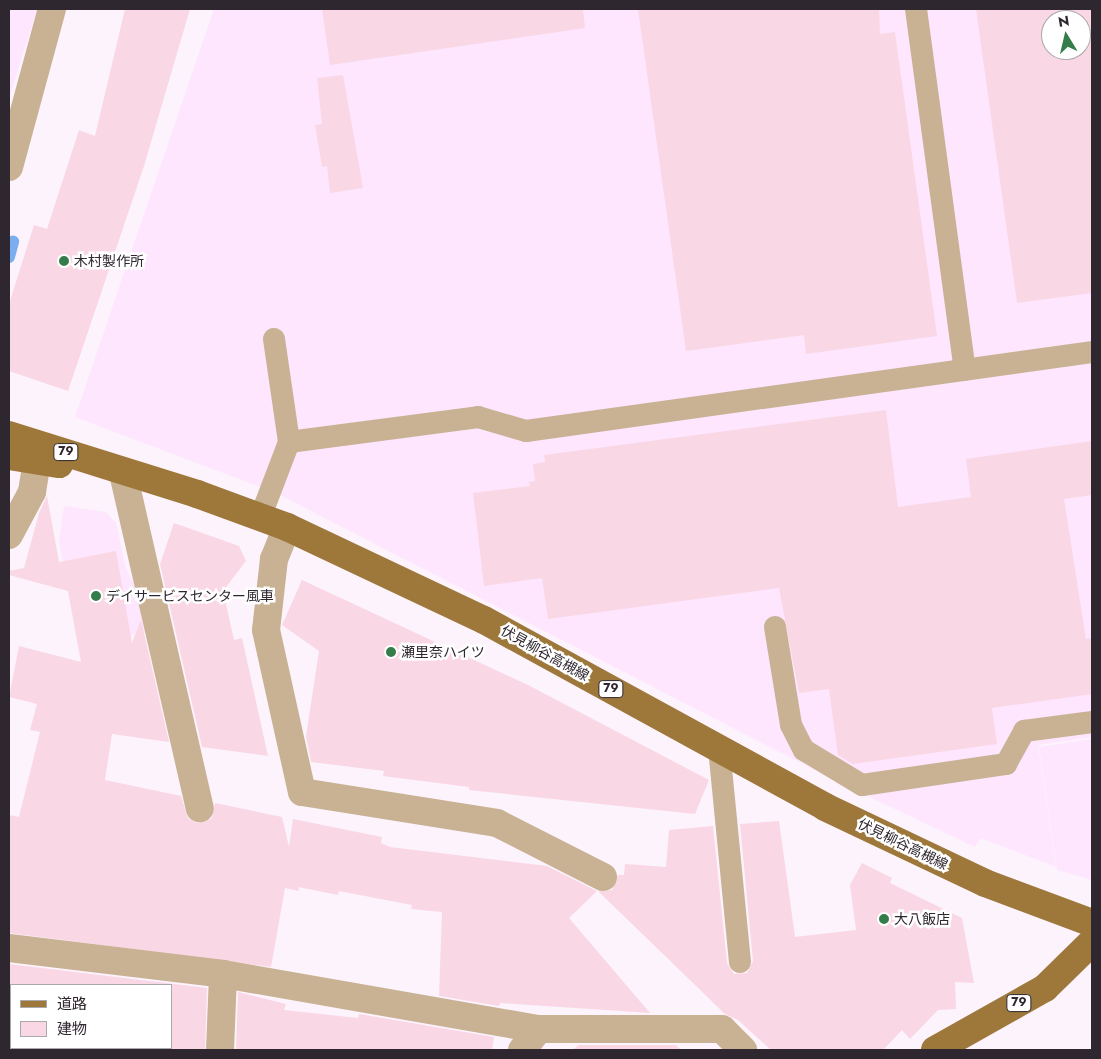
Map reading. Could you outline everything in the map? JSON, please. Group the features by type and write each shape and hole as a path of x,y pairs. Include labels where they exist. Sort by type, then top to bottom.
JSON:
{"main road":[{"name":"伏見柳谷高槻線","path":"9,435 123,473 197,494 287,527 484,620 825,807 985,883 1092,922"},
{"name":"伏見柳谷高槻線","path":"9,456 123,473"},
{"name":"79","path":"935,1050 1045,988 1092,942"}],"street":[{"path":"9,167 52,9"},
{"path":"9,535 32,492 37,461"},
{"path":"123,473 200,808"},
{"path":"287,527 274,559 266,630 302,792 497,823 603,877"},
{"path":"9,948 223,974 540,1029 722,1029 743,1050"},
{"path":"220,1050 223,974"},
{"path":"522,1050 540,1029"}],"lane":[{"path":"916,9 966,370"},
{"path":"260,518 289,442 274,339"},
{"path":"289,442 478,417 526,431 1092,352"},
{"path":"775,627 791,725 804,750 862,784 1006,764 1024,731 1092,722"},
{"path":"719,748 740,962"}],"shaded area":[{"path":"9,9 37,9 9,98"},
{"path":"214,9 1092,9 1092,737 1038,745 1056,867 981,838 975,847 838,782 274,492 75,417"},
{"path":"64,506 106,512 116,523 126,569 142,596 148,632 78,645 59,541"},
{"path":"1092,739 1092,880 1057,870 1039,747"}],"building":[{"name":"木村製作所","path":"125,9 190,9 144,166 68,391 9,371 9,304 34,225 47,229 79,130 95,136"},
{"path":"322,9 583,9 585,28 330,65"},
{"path":"638,9 879,9 880,34 895,32 937,336 806,354 804,335 686,351"},
{"path":"976,9 1092,9 1092,293 1017,303"},
{"path":"343,75 363,188 330,193 327,166 322,167 315,125 322,124 317,78"},
{"path":"886,410 898,507 971,497 966,459 1092,441 1092,495 1064,499 1086,639 1092,638 1092,694 992,708 997,744 853,764 838,755 829,689 799,693 779,588 548,619 542,578 484,586 473,493 530,486 529,482 535,481 533,464 545,462 544,455"},
{"path":"47,496 59,562 116,551 132,643 141,620 169,742 112,734 105,780 181,796 188,818 196,823 211,819 215,803 282,817 289,847 293,819 382,837 381,843 390,847 547,866 597,891 569,918 650,1013 500,1003 499,1006 439,996 442,912 411,909 412,905 339,891 338,895 298,887 299,891 285,888 271,967 9,933 9,815 19,817 40,732 30,730 37,704 9,697 19,646 81,662 68,591 9,575 9,571 24,568 39,513"},
{"path":"174,523 239,546 246,561 223,591 234,640 242,638 268,756 202,747 160,564"},
{"path":"302,580 528,685 709,780 695,814 469,790 469,787 383,776 384,771 311,762 306,736 319,651 282,625"},
{"path":"779,821 795,937 856,930 850,885 862,863 892,878 890,883 962,918 974,983 955,982 956,1009 938,1010 910,1039 902,1030 883,1050 771,1050 738,1020 725,1014 598,891 612,890 618,875 624,875 625,864 666,867 669,830 713,826 727,963 734,974 747,973 753,961 740,824"},
{"path":"9,964 207,988 205,1050 171,1050 172,984 9,985"},
{"path":"238,992 286,1004 284,1010 358,1018 359,1014 494,1037 492,1050 236,1050"},
{"path":"579,1045 676,1045 681,1050 572,1050"}],"waterway":[{"path":"9,257 13,242"}],"place":[{"name":"木村製作所","path":"64,261"},
{"name":"デイサービスセンター風車","path":"96,596"},
{"name":"瀬里奈ハイツ","path":"391,652"},
{"name":"大八飯店","path":"884,919"}]}
